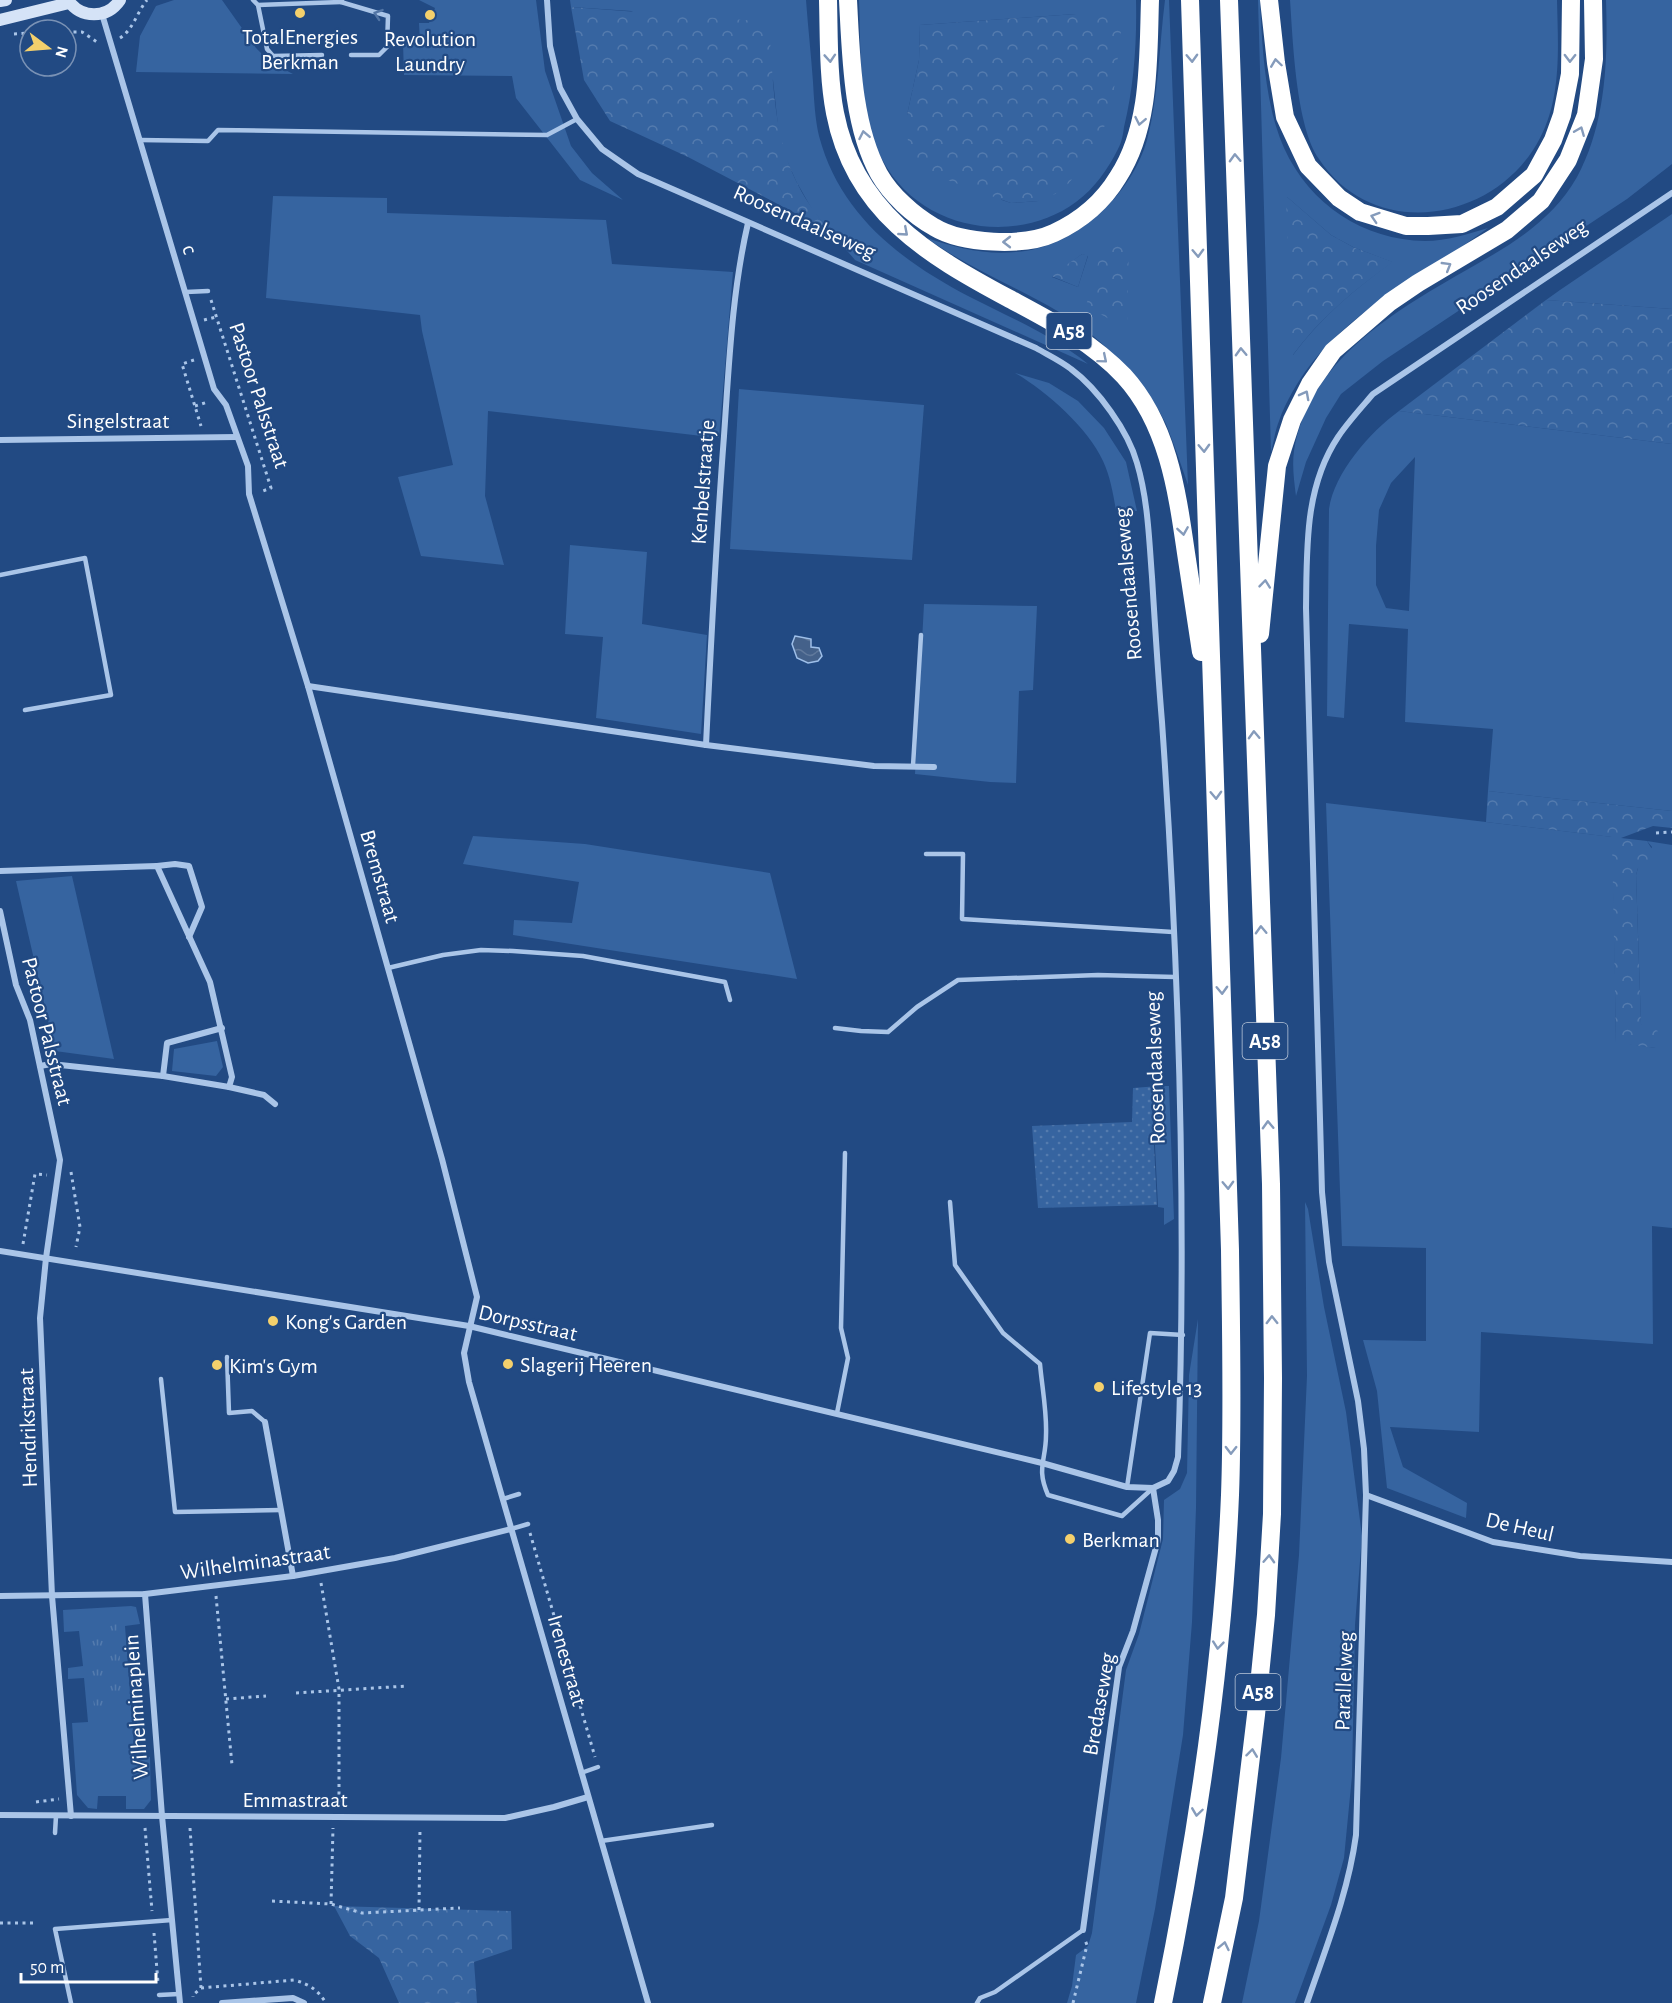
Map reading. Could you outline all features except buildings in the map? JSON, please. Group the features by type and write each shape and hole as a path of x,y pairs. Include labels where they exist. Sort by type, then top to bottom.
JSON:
{"highway":[{"name":"A58","path":"828,0 835,112 847,155 866,192 888,218 917,243 997,292 1074,334 1124,376 1156,425 1167,452 1181,519 1214,737"},
{"path":"848,0 851,59 859,109 866,146 880,176 908,209 936,229 976,240 1013,243 1052,234 1090,212 1118,177 1131,153 1140,127 1148,69 1149,0"},
{"name":"A58","path":"1163,2003 1194,1836 1213,1693 1230,1496 1232,1392 1230,1238 1190,0"},
{"name":"A58","path":"1212,2003 1234,1898 1266,1615 1272,1514 1273,1378 1270,1184 1229,0"},
{"path":"1269,0 1285,117 1308,166 1339,198 1360,212 1406,226 1428,226 1462,224 1497,207 1534,174 1553,140 1562,115 1570,74 1571,0"},
{"name":"A58","path":"1253,705 1277,466 1292,420 1310,384 1333,351 1390,302 1507,230 1541,201 1568,160 1586,115 1594,59 1593,0"}],"street":[{"path":"0,2 6,0"},
{"path":"0,20 68,1 84,14 102,14 111,10 120,0"},
{"name":"Roosendaalseweg","path":"548,0 550,46 560,88 577,119 602,149 638,174 1036,348 1073,370 1097,395 1122,429 1137,462 1147,512 1164,760 1181,1141 1183,1335 1178,1457 1174,1472 1168,1481 1152,1488"},
{"name":"c","path":"102,14 214,388 226,405 237,437"},
{"name":"Roosendaalseweg","path":"1366,1496 1364,1449 1358,1401 1329,1262 1322,1192 1306,620 1310,508 1322,470 1336,439 1373,394 1672,193"},
{"name":"Kenbelstraatje","path":"706,745 728,380 734,311 748,223"},
{"name":"Bremstraat","path":"237,437 248,466 249,495 308,686 442,1159 477,1297 469,1326"},
{"name":"Singelstraat","path":"0,440 237,437"},
{"path":"308,686 706,745 874,766 934,767"},
{"path":"0,871 176,864 189,866 202,908 189,937"},
{"path":"157,866 210,982 232,1077 229,1087"},
{"name":"Pastoor Palsstraat","path":"0,911 16,985 30,1020 60,1160 46,1258"},
{"path":"163,1076 167,1042 222,1028"},
{"path":"40,1066 51,1064 163,1076 264,1095 275,1104"},
{"name":"Dorpsstraat","path":"0,1251 469,1326 1042,1463 1127,1487 1152,1488"},
{"name":"Hendrikstraat","path":"46,1258 40,1318 52,1596"},
{"name":"Irenestraat","path":"469,1326 464,1353 469,1382 648,2003"},
{"path":"265,1422 293,1576"},
{"name":"Bredaseweg","path":"1083,1930 1119,1667 1133,1631 1158,1540 1158,1520 1152,1488"},
{"name":"De Heul","path":"1366,1496 1492,1542 1580,1556 1672,1562"},
{"name":"Parallelweg","path":"1307,2003 1341,1908 1352,1867 1356,1835 1366,1496"},
{"name":"Wilhelminastraat","path":"0,1596 145,1594 293,1576 395,1558 511,1529"},
{"name":"Wilhelminaplein","path":"145,1594 162,1816 180,2003"},
{"path":"52,1596 72,1816"},
{"name":"Emmastraat","path":"0,1815 506,1818 588,1797"},
{"path":"222,2003 294,1998 304,2003"}],"lane":[{"path":"253,0 258,5 267,49 273,56 322,55"},
{"path":"258,5 341,1 388,16 387,47 379,54 351,55"},
{"path":"140,140 208,141 218,130 547,135 577,119"},
{"path":"186,292 208,291"},
{"path":"0,575 85,558 111,694 25,710"},
{"path":"913,766 921,635"},
{"path":"926,854 963,854 962,919 1173,932"},
{"path":"388,968 443,955 480,950 583,956 725,982 730,1000"},
{"path":"835,1028 888,1032 917,1007 958,980 1098,975 1175,977"},
{"path":"837,1413 848,1358 841,1328 845,1153"},
{"path":"950,1202 955,1265 1003,1333 1040,1364 1046,1437 1041,1481 1048,1495 1122,1516 1152,1488"},
{"path":"1127,1487 1150,1333 1183,1335"},
{"path":"227,1357 229,1413 252,1411 265,1422"},
{"path":"161,1379 176,1512 281,1510"},
{"path":"503,1499 519,1494"},
{"path":"511,1529 528,1524"},
{"path":"581,1773 598,1767"},
{"path":"55,1833 56,1816"},
{"path":"601,1840 712,1825"},
{"path":"71,2003 55,1929 172,1920"},
{"path":"977,2003 980,1998 995,1992 1083,1930"},
{"path":"159,1995 179,1994"}],"path":[{"name":"Pastoor Palsstraat","path":"208,291 271,488 249,495"},
{"name":"Pastoor Palsstraat","path":"204,437 182,364 205,358"},
{"path":"1656,833 1672,832"},
{"path":"60,1160 71,1167 80,1227 76,1247"},
{"path":"21,1254 35,1174 58,1177"},
{"name":"Irenestraat","path":"528,1524 598,1767"},
{"path":"319,1572 339,1689 332,1904"},
{"path":"215,1586 232,1765"},
{"path":"296,1693 407,1686"},
{"path":"226,1699 266,1696"},
{"path":"189,1816 201,1988"},
{"path":"418,1910 420,1817"},
{"path":"272,1901 332,1904 362,1913 460,1908"},
{"path":"0,1923 35,1923"},
{"path":"1073,2003 1087,1946 1083,1930"},
{"path":"193,2003 193,1995 201,1988 294,1980 304,1982 318,1991 326,2003"}],"green space":[{"path":"174,0 222,0 256,48 270,62 293,74 136,72 140,36 156,6"},
{"path":"419,0 536,0 545,71 571,146 592,173 623,200 580,180 516,98 512,76 404,75 403,43 420,42 419,23 429,23 435,8"},
{"path":"570,0 806,0 819,136 829,164 842,189 858,212 876,233 920,268 1046,336 1088,364 855,260 813,211 796,181 779,135 773,80 631,11 571,7"},
{"path":"859,0 1136,0 1135,48 1127,111 1122,138 1105,171 1089,191 1076,202 1052,216 1025,224 998,227 971,224 944,216 920,203 899,184 883,161 875,144 862,83","holes":["1076,14 1108,14 1038,201 1011,203 1002,200 907,115 919,60 920,25"]},
{"path":"1165,0 1169,0 1188,485 1166,424 1157,408 1134,376 1106,347 1059,312 975,268 927,238 971,250 1016,252 1059,241 1098,216 1128,181 1147,140 1156,88","holes":["1082,254 1088,256 1078,287 1052,277"]},
{"path":"1258,0 1260,0 1266,76 1278,131 1295,168 1324,202 1341,216 1360,226 1402,239 1441,240 1488,228 1368,309 1341,332 1317,357 1296,387 1279,421 1271,452","holes":["1287,197 1331,235 1353,247 1392,262 1339,305 1303,341 1293,355"]},
{"path":"1290,0 1557,0 1558,53 1555,88 1547,122 1540,138 1520,166 1495,189 1466,204 1434,212 1402,211 1371,203 1343,186 1319,159 1311,144 1305,126 1297,83"},
{"path":"1606,0 1672,0 1672,164 1627,199 1383,361 1341,394 1326,418 1306,462 1296,496 1293,456 1303,419 1317,391 1335,366 1357,343 1382,323 1527,232 1554,208 1577,177 1594,135 1603,91"},
{"path":"571,7 758,21 769,25 776,110 788,161 813,210 833,233 688,157 610,121 584,80"},
{"path":"1076,14 1108,14 1122,22 1113,98 1103,131 1085,162 1069,183 1055,194 1038,201 1011,203 936,176 914,159 908,144 907,115 919,60 920,25"},
{"path":"273,196 387,198 387,213 606,220 612,264 733,272 719,438 488,411 485,496 504,565 421,556 398,477 453,465 420,315 266,298"},
{"path":"1286,196 1331,235 1353,247 1393,262 1339,305 1314,329 1292,356"},
{"path":"1672,214 1672,309 1546,300 1560,290"},
{"path":"1129,239 1127,329 1086,306 1102,249"},
{"path":"1082,254 1088,255 1078,287 1051,276"},
{"path":"1546,300 1672,309 1672,444 1399,411"},
{"path":"1015,373 1049,383 1078,401 1104,428 1126,462 1137,511 1116,510 1111,485 1096,448 1065,411"},
{"path":"739,389 924,405 912,560 730,549"},
{"path":"1399,411 1672,444 1672,811 1488,791 1493,729 1405,722 1408,629 1349,624 1344,718 1327,716 1329,509 1338,481 1355,454","holes":["1415,457 1409,611 1386,608 1376,585 1376,546 1379,510 1391,483"]},
{"path":"570,545 647,552 642,624 707,635 701,734 596,718 603,637 565,634"},
{"path":"924,604 1037,606 1033,690 1019,691 1016,783 915,774"},
{"path":"1488,791 1672,811 1672,828 1653,826 1621,838 1647,841 1653,851 1652,866 1638,868 1636,875 1641,1024 1658,1031 1656,1048 1616,1043 1612,837 1486,822"},
{"path":"1326,803 1613,837 1616,1042 1656,1048 1641,1024 1636,875 1652,847 1647,841 1672,845 1672,1228 1652,1226 1653,1344 1481,1332 1479,1432 1390,1427 1403,1467 1467,1503 1466,1518 1387,1488 1377,1391 1363,1340 1426,1341 1426,1248 1342,1246"},
{"path":"473,836 585,844 770,873 797,979 513,935 514,920 572,923 579,882 463,864"},
{"path":"72,876 114,1059 55,1051 16,881"},
{"path":"217,1041 223,1067 216,1076 172,1071 174,1049"},
{"path":"1159,1086 1152,1105 1157,1205 1038,1208 1032,1126 1132,1122 1133,1088"},
{"path":"1161,1086 1169,1086 1174,1219 1164,1225 1164,1208 1158,1207 1153,1105"},
{"path":"1305,1202 1346,1412 1362,1536 1355,1625 1352,1776 1344,1858 1331,1905 1295,2003 1242,2003 1259,1921 1281,1758 1299,1555 1307,1376"},
{"path":"1198,1319 1192,1622 1183,1735 1155,1909 1136,2003 1067,2003 1076,1955 1088,1946 1092,1933 1126,1670 1139,1634 1163,1539 1164,1500 1180,1489 1187,1473 1189,1375"},
{"path":"136,1607 140,1624 125,1626 135,1758 150,1757 151,1800 144,1809 126,1809 126,1796 98,1796 97,1809 88,1808 77,1795 72,1723 88,1722 84,1678 68,1679 68,1668 83,1666 79,1631 64,1632 63,1610"},
{"path":"117,1624 124,1706 94,1708 88,1627"},
{"path":"334,1906 511,1911 512,1949 474,1962 477,2003 399,2003 379,1958 350,1936"}],"water":[{"path":"795,636 811,639 811,647 819,648 822,656 818,661 808,663 797,658 792,644"}],"place":[{"name":"TotalEnergies Berkman","path":"300,13"},
{"name":"Revolution Laundry","path":"430,15"},
{"name":"Kong's Garden","path":"273,1321"},
{"name":"Slagerij Heeren","path":"508,1364"},
{"name":"Kim's Gym","path":"217,1365"},
{"name":"Lifestyle 13","path":"1099,1387"},
{"name":"Berkman","path":"1070,1539"}]}
